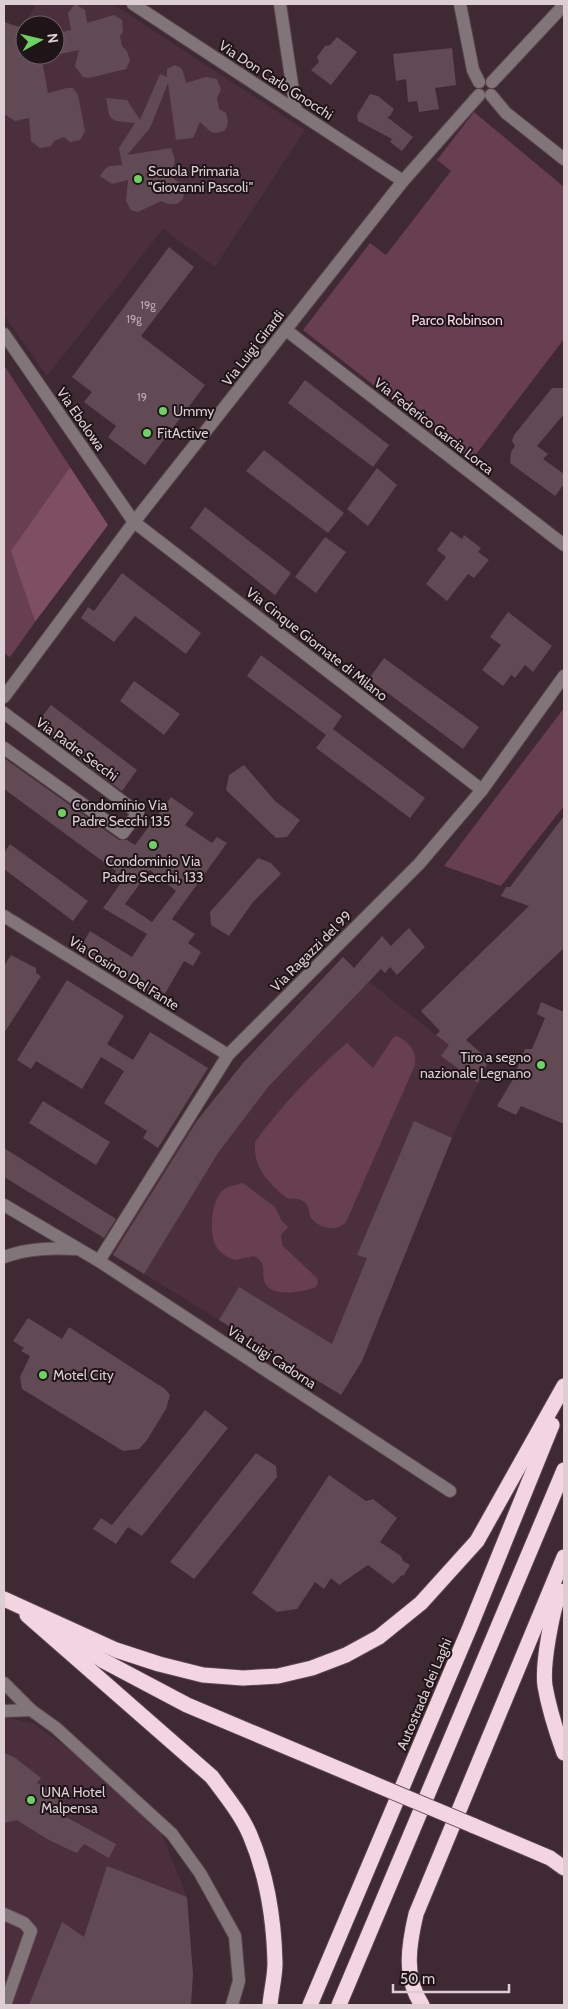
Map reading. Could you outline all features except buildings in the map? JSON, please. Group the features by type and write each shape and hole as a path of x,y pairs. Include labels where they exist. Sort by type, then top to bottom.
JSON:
{"highway":[{"path":"9,1601 116,1650 159,1664 203,1675 243,1678 278,1676 312,1668 346,1655 379,1637 421,1603 478,1541 564,1386"},
{"name":"Autostrada dei Laghi","path":"310,2005 470,1627 564,1394"},
{"path":"339,2005 564,1470"},
{"path":"422,2005 417,1999 409,1968 409,1941 416,1914 564,1557"},
{"path":"564,1581 555,1604 545,1684 554,1725 564,1753"},
{"path":"9,1601 102,1660 187,1705 550,1858 564,1868"},
{"path":"9,1601 212,1777 233,1805 249,1834 261,1864 269,1901 275,1964 270,2005"}],"street":[{"name":"Via Don Carlo Gnocchi","path":"133,4 404,180"},
{"path":"280,4 296,111"},
{"path":"460,4 473,70 485,88 506,113 564,159"},
{"name":"Via Luigi Girardi","path":"4,697 134,522 404,180 485,88 564,5"},
{"name":"Via Federico Garcia Lorca","path":"286,330 564,544"},
{"name":"Via Ebolowa","path":"4,334 134,522"},
{"name":"Via Cinque Giornate di Milano","path":"134,522 482,790"},
{"name":"Via Ragazzi del 99","path":"99,1262 228,1055 419,864 482,790 564,676"},
{"name":"Via Padre Secchi","path":"4,713 138,813 123,833 4,748"},
{"name":"Via Cosimo Del Fante","path":"4,916 228,1055"},
{"name":"Via Luigi Cadorna","path":"4,1205 99,1262 450,1491"},
{"path":"4,1258 20,1251 43,1248 78,1249"},
{"path":"4,1683 31,1710 56,1728 172,1834 200,1873 235,1936 239,1981 232,2005"},
{"path":"4,1711 31,1710"},
{"path":"4,1914 24,1923 31,1931 5,2005"}],"shaded area":[{"name":"Scuola Primaria \"Giovanni Pascoli\"","path":"34,4 113,4 305,130 215,267 163,229 47,376 4,315 4,22 15,25 15,65 65,65 65,15 30,15 35,7"},
{"path":"70,467 108,525 35,622 11,551"},
{"path":"343,957 369,982 483,1072 452,1138 362,1361 341,1395 112,1254 186,1133 243,1063"},
{"path":"4,1717 33,1723 97,1770 160,1830 187,1897 187,2005 4,2005"}],"green space":[{"name":"Parco Robinson","path":"474,112 564,187 564,339 471,461 303,330 370,243 386,255 451,171 437,160"},
{"path":"4,365 70,467 12,551 35,622 10,657 4,653"},
{"path":"564,708 564,806 501,886 444,866"},
{"path":"397,1036 405,1041 413,1051 415,1065 346,1222 338,1227 324,1227 311,1218 308,1207 304,1202 295,1198 288,1199 268,1181 256,1160 255,1142 298,1090 347,1043 373,1068 393,1038"},
{"path":"243,1183 275,1207 281,1220 288,1227 281,1235 282,1245 317,1278 318,1283 316,1287 296,1292 274,1291 265,1283 263,1265 259,1259 254,1256 235,1260 226,1256 218,1249 212,1229 215,1204 223,1190"}],"place":[{"name":"Scuola Primaria \"Giovanni Pascoli\"","path":"138,179"},
{"name":"Ummy","path":"163,411"},
{"name":"FitActive","path":"147,433"},
{"name":"Condominio Via Padre Secchi 135","path":"62,813"},
{"name":"Condominio Via Padre Secchi, 133","path":"153,845"},
{"name":"Tiro a segno nazionale Legnano","path":"541,1065"},
{"name":"Motel City","path":"43,1375"},
{"name":"UNA Hotel Malpensa","path":"31,1800"}]}
